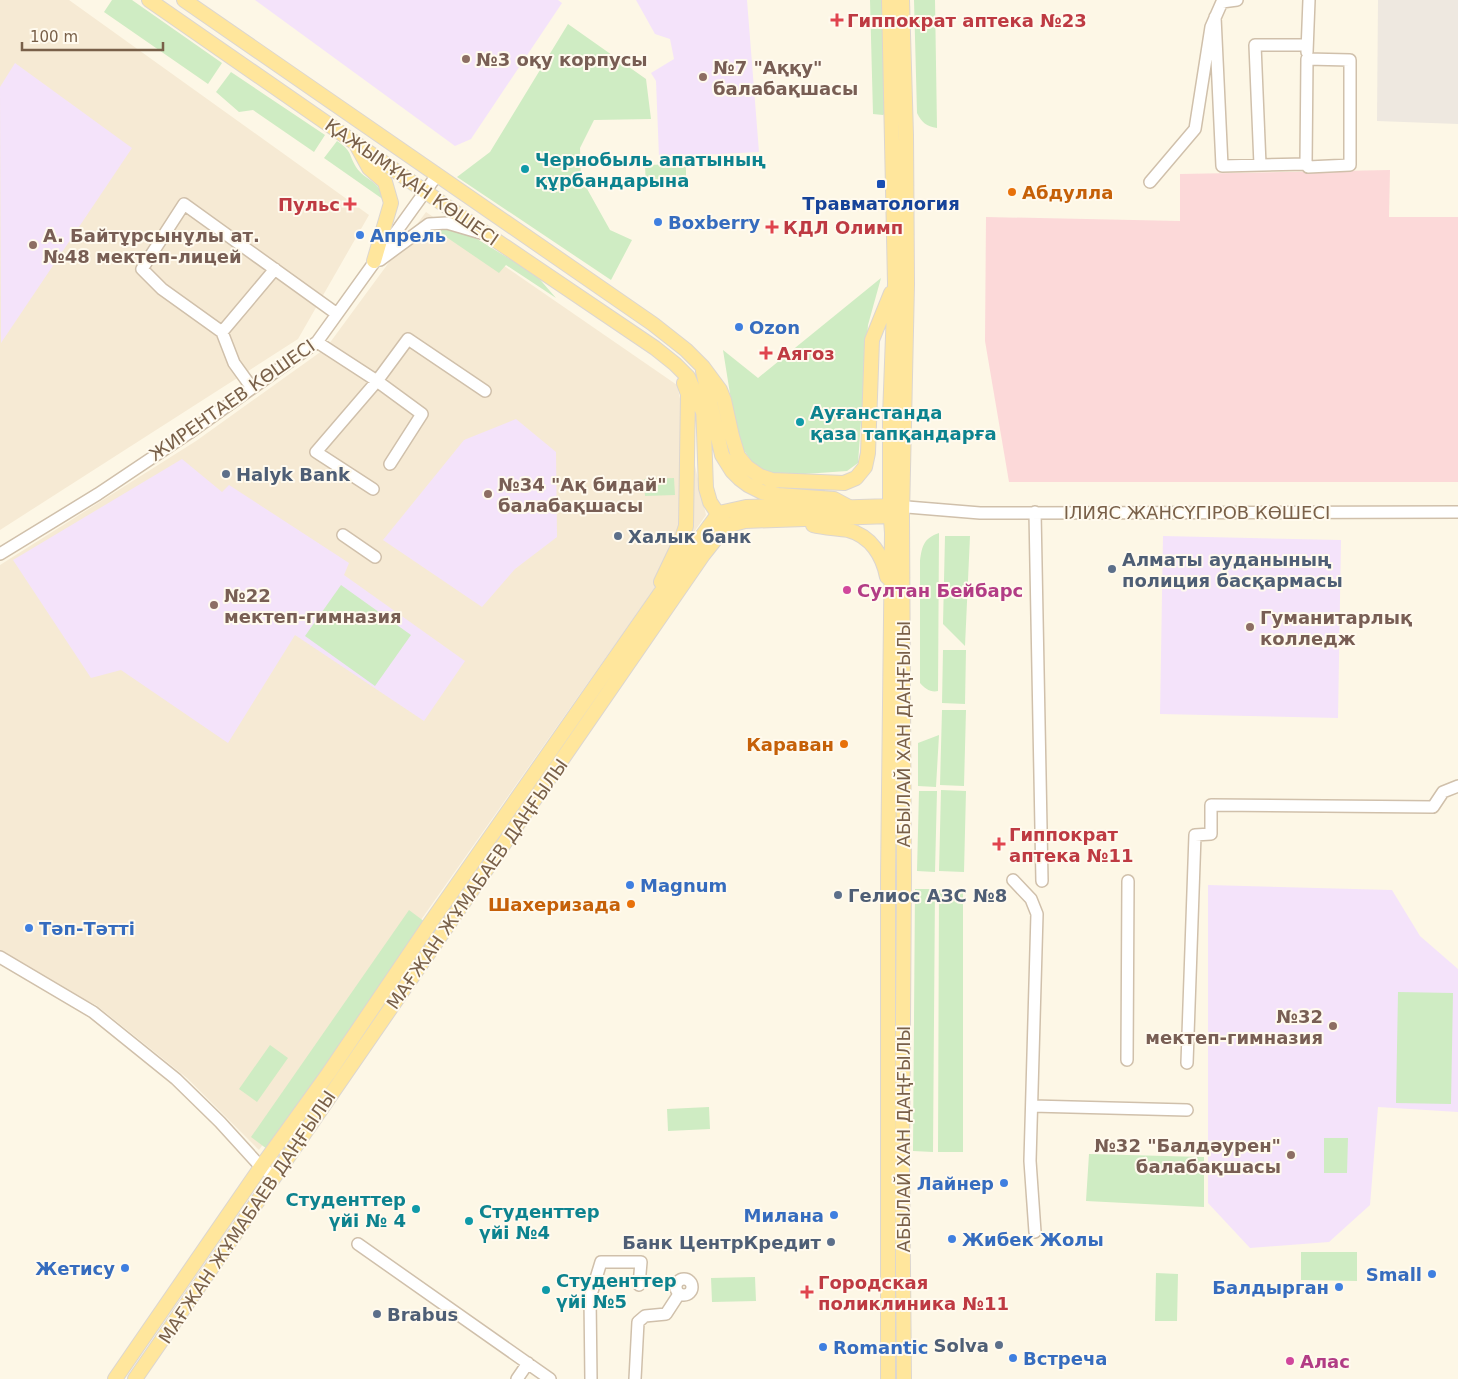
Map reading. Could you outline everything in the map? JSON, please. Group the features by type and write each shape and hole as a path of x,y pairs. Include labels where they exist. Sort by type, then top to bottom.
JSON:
{"main road":[{"name":"ҚАЖЫМҰҚАН КӨШЕСІ","path":"150,0 424,191 655,348 688,377 703,412"},
{"name":"ҚАЖЫМҰҚАН КӨШЕСІ","path":"184,0 656,326 686,350 703,367 722,395 738,456 747,467 760,476 772,480 844,483 856,478 865,467 868,453 872,340 895,283"},
{"name":"АБЫЛАЙ ХАН ДАҢҒЫЛЫ","path":"889,0 895,283 890,416 897,511 904,889 902,1158 904,1379"},
{"name":"АБЫЛАЙ ХАН ДАҢҒЫЛЫ","path":"888,1379 888,876 891,623 907,264 902,0"},
{"path":"356,144 369,168 384,182 391,203 371,265"},
{"path":"659,595 661,581 686,526 688,394 675,364"},
{"path":"703,367 706,488 710,502 726,526 745,521 790,520 897,511"},
{"path":"703,367 722,455 732,471 740,479 762,492 834,499 848,507"},
{"path":"718,513 746,507 848,507 897,511"},
{"name":"МАҒЖАН ЖҰМАБАЕВ ДАҢҒЫЛЫ","path":"115,1379 261,1167 328,1074 431,922 718,513"},
{"path":"790,520 850,530 862,536 873,545 880,554 885,567 889,590 891,623"},
{"name":"МАҒЖАН ЖҰМАБАЕВ ДАҢҒЫЛЫ","path":"135,1379 702,555 726,526"}],"street":[{"path":"1150,182 1195,129 1211,27 1222,2 1237,0"},
{"path":"1306,164 1308,0"},
{"path":"1215,17 1222,166 1306,164 1308,167 1350,165 1350,60 1306,59"},
{"path":"1260,165 1256,45 1307,45"},
{"name":"ЖИРЕНТАЕВ КӨШЕСІ","path":"0,554 106,488 189,433 317,342 436,174"},
{"path":"252,388 234,363 222,332 162,289 142,269 184,204 337,314"},
{"path":"371,265 429,224 447,224 488,235"},
{"path":"222,332 274,269"},
{"path":"373,489 316,452 377,381 408,339 485,392"},
{"path":"317,342 377,381 422,414 390,464"},
{"name":"ІЛИЯС ЖАНСҮГІРОВ КӨШЕСІ","path":"897,511 936,509 980,512 1458,512"},
{"path":"1034,512 1042,881"},
{"path":"343,535 375,557"},
{"path":"1187,1063 1195,835 1211,834 1211,805 1433,807 1443,792 1458,786"},
{"path":"1013,880 1031,898 1037,914 1030,1161 1036,1232"},
{"path":"1127,1060 1128,881"},
{"path":"0,957 94,1012 176,1079 220,1122 261,1167 274,1176"},
{"path":"1032,1106 1187,1110"},
{"path":"358,1244 550,1379"},
{"path":"591,1379 590,1298 602,1262 641,1262 639,1285"},
{"path":"635,1379 638,1322 645,1316 666,1314 679,1294"},
{"path":"517,1379 528,1363"}],"shaded area":[{"path":"0,0 69,0 369,215 298,339 0,530"},
{"path":"255,0 558,0 562,3 471,139 455,146"},
{"name":"№7 \"Аққу\" балабақшасы","path":"636,0 747,0 759,152 659,157 656,81 651,73 674,59 670,39 655,34"},
{"path":"1378,0 1458,0 1458,124 1377,121"},
{"name":"А. Байтұрсынұлы ат. №48 мектеп-лицей","path":"15,63 132,148 1,343 0,87"},
{"path":"1390,170 1389,217 1458,217 1458,482 1009,482 985,341 986,217 1180,221 1180,174"},
{"path":"426,212 677,385 706,515 259,1150 187,1078 96,1005 15,967 0,956 0,565 196,441 326,348"},
{"name":"№34 \"Ақ бидай\" балабақшасы","path":"516,419 556,452 557,537 515,569 482,607 383,540 464,440"},
{"name":"№22 мектеп-гимназия","path":"182,459 222,492 229,485 349,563 344,575 465,661 424,721 295,635 228,743 121,670 91,678 13,560"},
{"name":"Гуманитарлық колледж","path":"1163,536 1341,540 1338,718 1160,714"},
{"name":"№32 мектеп-гимназия","path":"1208,885 1392,890 1420,936 1458,969 1458,1112 1378,1107 1370,1205 1329,1242 1250,1248 1208,1203"}],"green space":[{"path":"112,0 132,0 222,63 208,84 104,12"},
{"path":"870,0 885,0 888,111 883,115 873,114"},
{"path":"914,0 935,0 937,128 925,124 917,113"},
{"path":"568,24 646,79 651,119 594,120 580,148 581,178 610,230 632,240 611,280 457,177 490,152"},
{"path":"231,72 325,135 314,152 253,110 239,112 216,92"},
{"path":"337,141 347,150 360,172 376,184 384,200 324,158"},
{"path":"686,164 686,186 646,187 645,165"},
{"path":"454,229 469,234 536,275 556,298 506,265 499,273 436,230"},
{"path":"881,278 868,325 858,463 847,471 771,475 752,462 741,446 735,425 723,350 758,378"},
{"path":"674,478 675,495 645,496 644,479"},
{"path":"939,533 938,691 933,691 928,690 920,683 920,561 927,540"},
{"path":"945,536 970,536 965,646 943,624"},
{"path":"341,585 411,635 375,686 305,636"},
{"path":"943,650 966,650 965,704 942,703"},
{"path":"942,710 966,710 964,786 940,785"},
{"path":"939,735 936,787 918,786 918,743"},
{"path":"941,790 966,791 964,872 939,871"},
{"path":"919,791 937,791 935,872 917,871"},
{"path":"915,889 935,889 933,1152 913,1151"},
{"path":"939,890 963,890 963,1152 938,1152"},
{"path":"409,910 425,922 267,1149 251,1137"},
{"path":"1398,992 1453,993 1451,1104 1396,1103"},
{"path":"270,1045 288,1058 257,1102 239,1089"},
{"path":"709,1107 710,1129 668,1131 667,1109"},
{"path":"1324,1138 1348,1138 1347,1173 1324,1173"},
{"path":"1089,1154 1204,1157 1204,1207 1086,1201"},
{"path":"1301,1252 1357,1252 1357,1281 1301,1280"},
{"path":"1156,1273 1178,1274 1177,1321 1155,1321"},
{"path":"755,1277 756,1301 712,1302 711,1278"}],"place":[{"name":"Гиппократ аптека №23","path":"837,20"},
{"name":"№3 оқу корпусы","path":"466,59"},
{"name":"№7 \"Аққу\" балабақшасы","path":"703,77"},
{"name":"Чернобыль апатының құрбандарына","path":"525,169"},
{"name":"Травматология","path":"881,184"},
{"name":"Абдулла","path":"1012,192"},
{"name":"Пульс","path":"350,204"},
{"name":"Boxberry","path":"658,222"},
{"name":"КДЛ Олимп","path":"772,227"},
{"name":"Апрель","path":"360,235"},
{"name":"А. Байтұрсынұлы ат. №48 мектеп-лицей","path":"33,245"},
{"name":"Ozon","path":"739,327"},
{"name":"Аягоз","path":"766,353"},
{"name":"Ауғанстанда қаза тапқандарға","path":"800,422"},
{"name":"Halyk Bank","path":"226,474"},
{"name":"№34 \"Ақ бидай\" балабақшасы","path":"488,494"},
{"name":"Халык банк","path":"618,536"},
{"name":"Алматы ауданының полиция басқармасы","path":"1112,569"},
{"name":"Султан Бейбарс","path":"847,590"},
{"name":"№22 мектеп-гимназия","path":"214,605"},
{"name":"Гуманитарлық колледж","path":"1250,627"},
{"name":"Караван","path":"844,744"},
{"name":"Гиппократ аптека №11","path":"999,844"},
{"name":"Magnum","path":"630,885"},
{"name":"Гелиос АЗС №8","path":"838,895"},
{"name":"Шахеризада","path":"631,904"},
{"name":"Тәп-Тәтті","path":"29,928"},
{"name":"№32 мектеп-гимназия","path":"1333,1026"},
{"name":"№32 \"Балдәурен\" балабақшасы","path":"1291,1155"},
{"name":"Лайнер","path":"1004,1183"},
{"name":"Студенттер үйі № 4","path":"416,1209"},
{"name":"Милана","path":"834,1215"},
{"name":"Студенттер үйі №4","path":"469,1221"},
{"name":"Жибек Жолы","path":"952,1239"},
{"name":"Банк ЦентрКредит","path":"831,1242"},
{"name":"Жетису","path":"125,1268"},
{"name":"Small","path":"1432,1274"},
{"name":"Балдырган","path":"1339,1287"},
{"name":"Студенттер үйі №5","path":"546,1290"},
{"name":"Городская поликлиника №11","path":"807,1292"},
{"name":"Brabus","path":"377,1314"},
{"name":"Solva","path":"999,1345"},
{"name":"Romantic","path":"823,1347"},
{"name":"Встреча","path":"1013,1358"},
{"name":"Алас","path":"1290,1361"}]}
